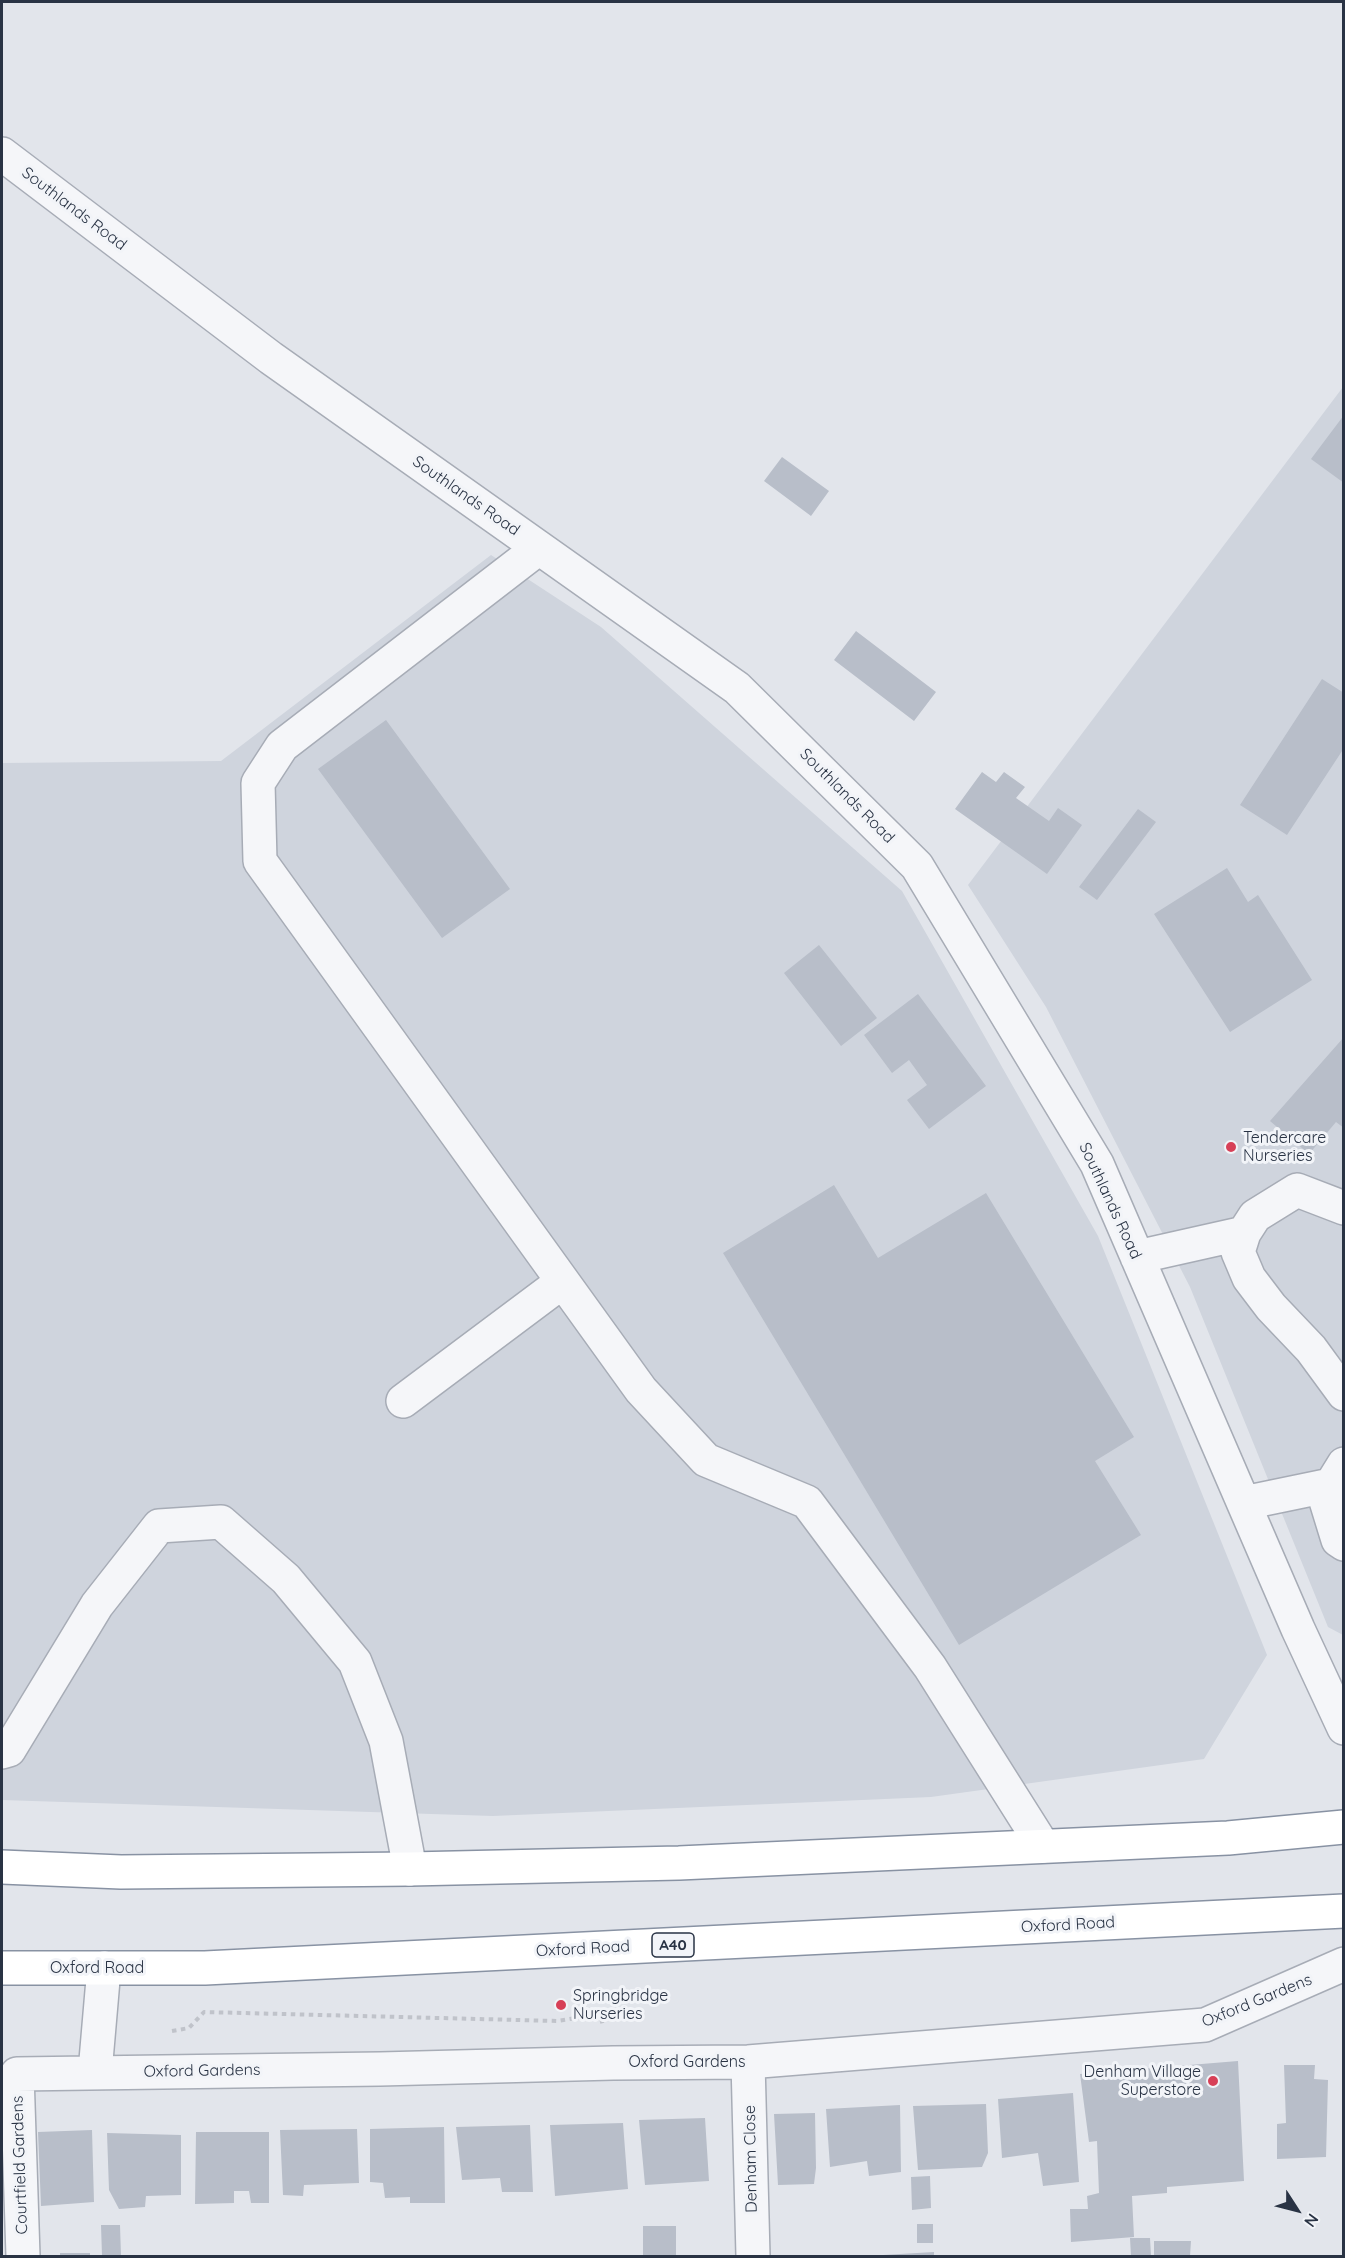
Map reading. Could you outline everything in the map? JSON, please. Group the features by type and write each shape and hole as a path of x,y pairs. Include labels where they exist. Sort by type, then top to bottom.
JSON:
{"highway":[{"path":"2,1867 121,1872 678,1863 1228,1838 1344,1827"},
{"name":"Oxford Road","path":"2,1968 228,1967 1344,1911"}],"street":[{"name":"Southlands Road","path":"2,154 271,358 737,688 917,866 1097,1164 1344,1728"},
{"path":"539,548 282,746 258,783 260,861 640,1390 706,1460 807,1502 930,1667 1043,1846"},
{"path":"1344,1208 1296,1190 1255,1216 1244,1233 1239,1252 1249,1278 1270,1307 1311,1349 1344,1394"},
{"path":"1137,1257 1244,1233"},
{"path":"403,1401 562,1281"},
{"path":"1244,1503 1337,1474"},
{"path":"1337,1474 1326,1501 1338,1540 1344,1544"},
{"path":"2,1752 9,1750 97,1605 159,1526 221,1522 286,1579 355,1662 386,1741 410,1869"},
{"name":"Oxford Gardens","path":"17,2074 748,2062 1205,2025 1344,1964"},
{"path":"95,2072 104,1968"},
{"name":"Denham Close","path":"748,2062 753,2256"},
{"name":"Courtfield Gardens","path":"17,2074 23,2256"}],"path":[{"path":"204,2012 557,2021 600,2014 613,2063"}],"shaded area":[{"name":"Tendercare Nurseries","path":"1343,387 1343,1635 1328,1627 1190,1287 1046,1007 968,885"},
{"path":"491,555 601,627 902,891 1098,1236 1267,1655 1204,1759 931,1797 493,1816 2,1800 2,763 221,761"}],"building":[{"path":"1344,415 1344,483 1311,459"},
{"path":"782,457 829,491 811,516 764,481"},
{"path":"856,631 936,692 914,721 834,660"},
{"path":"1322,679 1344,693 1344,748 1287,835 1240,805"},
{"path":"386,720 510,889 442,938 318,769"},
{"path":"982,772 996,782 1004,772 1025,787 1016,798 1049,821 1058,808 1082,825 1047,874 955,809"},
{"path":"1138,809 1156,822 1097,900 1079,887"},
{"path":"1227,868 1248,902 1258,895 1312,980 1230,1032 1154,914"},
{"path":"819,945 877,1018 841,1046 784,973"},
{"path":"918,994 986,1086 929,1129 907,1100 927,1085 909,1060 892,1073 864,1035"},
{"path":"1344,1037 1344,1128 1336,1122 1309,1154 1270,1121"},
{"path":"834,1185 878,1258 986,1193 1134,1437 1095,1461 1141,1535 959,1645 723,1253"},
{"path":"1238,2061 1244,2181 1167,2187 1167,2193 1132,2196 1134,2237 1071,2242 1070,2209 1088,2209 1087,2196 1099,2193 1097,2141 1089,2142 1080,2074"},
{"path":"1284,2065 1315,2065 1314,2079 1328,2080 1326,2157 1277,2159 1277,2124 1286,2123"},
{"path":"1073,2093 1079,2182 1043,2186 1038,2153 1002,2158 998,2099"},
{"path":"986,2104 988,2153 982,2167 918,2170 913,2106"},
{"path":"900,2105 901,2172 869,2176 867,2161 830,2167 826,2109"},
{"path":"815,2113 814,2184 778,2185 774,2114"},
{"path":"705,2118 709,2181 645,2185 639,2120"},
{"path":"623,2123 628,2189 555,2196 550,2125"},
{"path":"530,2125 533,2192 502,2192 500,2178 462,2180 456,2127"},
{"path":"444,2127 445,2203 410,2203 410,2197 385,2198 383,2183 370,2182 370,2129"},
{"path":"357,2129 359,2183 304,2185 303,2196 283,2195 280,2130"},
{"path":"92,2130 94,2202 41,2206 38,2132"},
{"path":"196,2132 269,2132 269,2203 251,2203 249,2191 234,2191 234,2203 195,2204"},
{"path":"107,2133 181,2135 181,2195 146,2196 145,2207 119,2209 109,2190"},
{"path":"930,2176 931,2208 912,2210 911,2177"},
{"path":"917,2224 933,2224 933,2243 917,2243"},
{"path":"101,2225 120,2225 121,2256 102,2256"},
{"path":"643,2226 676,2226 676,2256 643,2256"},
{"path":"1130,2238 1150,2238 1151,2256 1131,2256"},
{"path":"1154,2241 1191,2241 1190,2256 1154,2256"},
{"path":"934,2252 934,2256 883,2256 883,2255"},
{"path":"60,2253 90,2253 90,2256 60,2256"}],"place":[{"name":"Tendercare Nurseries","path":"1231,1147"},
{"name":"Springbridge Nurseries","path":"561,2005"},
{"name":"Denham Village Superstore","path":"1213,2081"}]}
